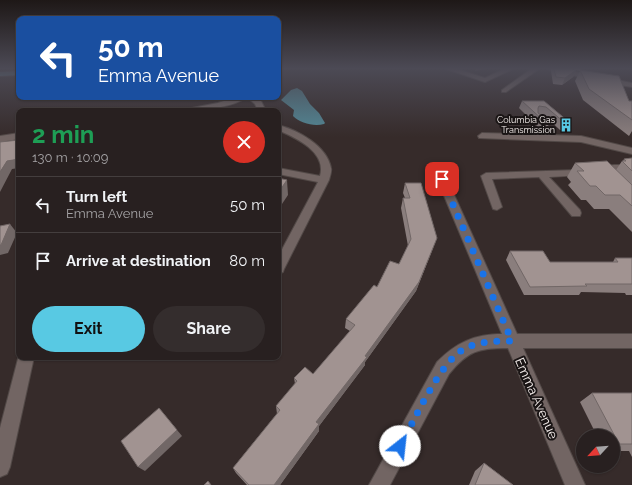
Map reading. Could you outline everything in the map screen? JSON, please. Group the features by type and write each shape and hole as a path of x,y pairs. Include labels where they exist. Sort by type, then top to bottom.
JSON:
{"street":[{"path":"205,108 234,100"},
{"path":"254,100 260,108"},
{"path":"550,127 561,137"},
{"path":"281,128 309,142 323,159 327,169 324,180 281,263"},
{"path":"0,139 16,136"},
{"path":"482,136 561,137 596,141 632,151"},
{"path":"497,207 486,176 632,168"},
{"path":"599,170 610,181"},
{"path":"281,172 324,180"},
{"path":"541,174 576,213"},
{"name":"Emma Avenue","path":"442,179 575,485"},
{"path":"379,485 443,368 454,356 465,348 497,341 632,341"},
{"path":"0,467 25,360"}],"water":[{"path":"289,92 302,92 325,123 320,125 312,125 299,121 293,116 294,110 281,100"}],"building":[{"path":"593,92 625,92 629,101 632,101 632,120"},
{"path":"522,101 544,101 569,122 564,122 546,107 539,106 538,113 550,122 545,122"},
{"path":"16,140 16,160 7,161 0,172 0,142"},
{"path":"632,158 632,171 622,161 626,161 624,159"},
{"path":"607,161 632,185 632,206 620,195 605,195 596,186 590,186 577,171 584,171 575,163"},
{"path":"281,179 287,180 281,189"},
{"path":"405,183 421,183 437,238 419,282 365,356 367,357 316,422 319,424 274,485 249,485 233,468 280,410 276,406 297,381 294,378 305,367 313,374 355,325 346,319 374,285 377,287 390,261 399,264 411,239 403,198 410,198"},
{"path":"10,224 1,245 0,245 0,226"},
{"path":"510,251 543,251 550,262 618,262 615,258 632,258 632,284 585,284 587,286 530,287"},
{"path":"592,393 632,393 632,444 620,444 620,429 611,429"},
{"path":"159,408 177,430 138,467 121,441"},
{"path":"484,463 513,485 475,485"},
{"path":"208,481 211,485 204,485"}],"place":[{"name":"Columbia Gas Transmission","path":"566,125"}],"route":[{"path":"400,446 443,368 454,356 465,348 485,342 512,341 442,179"}]}
